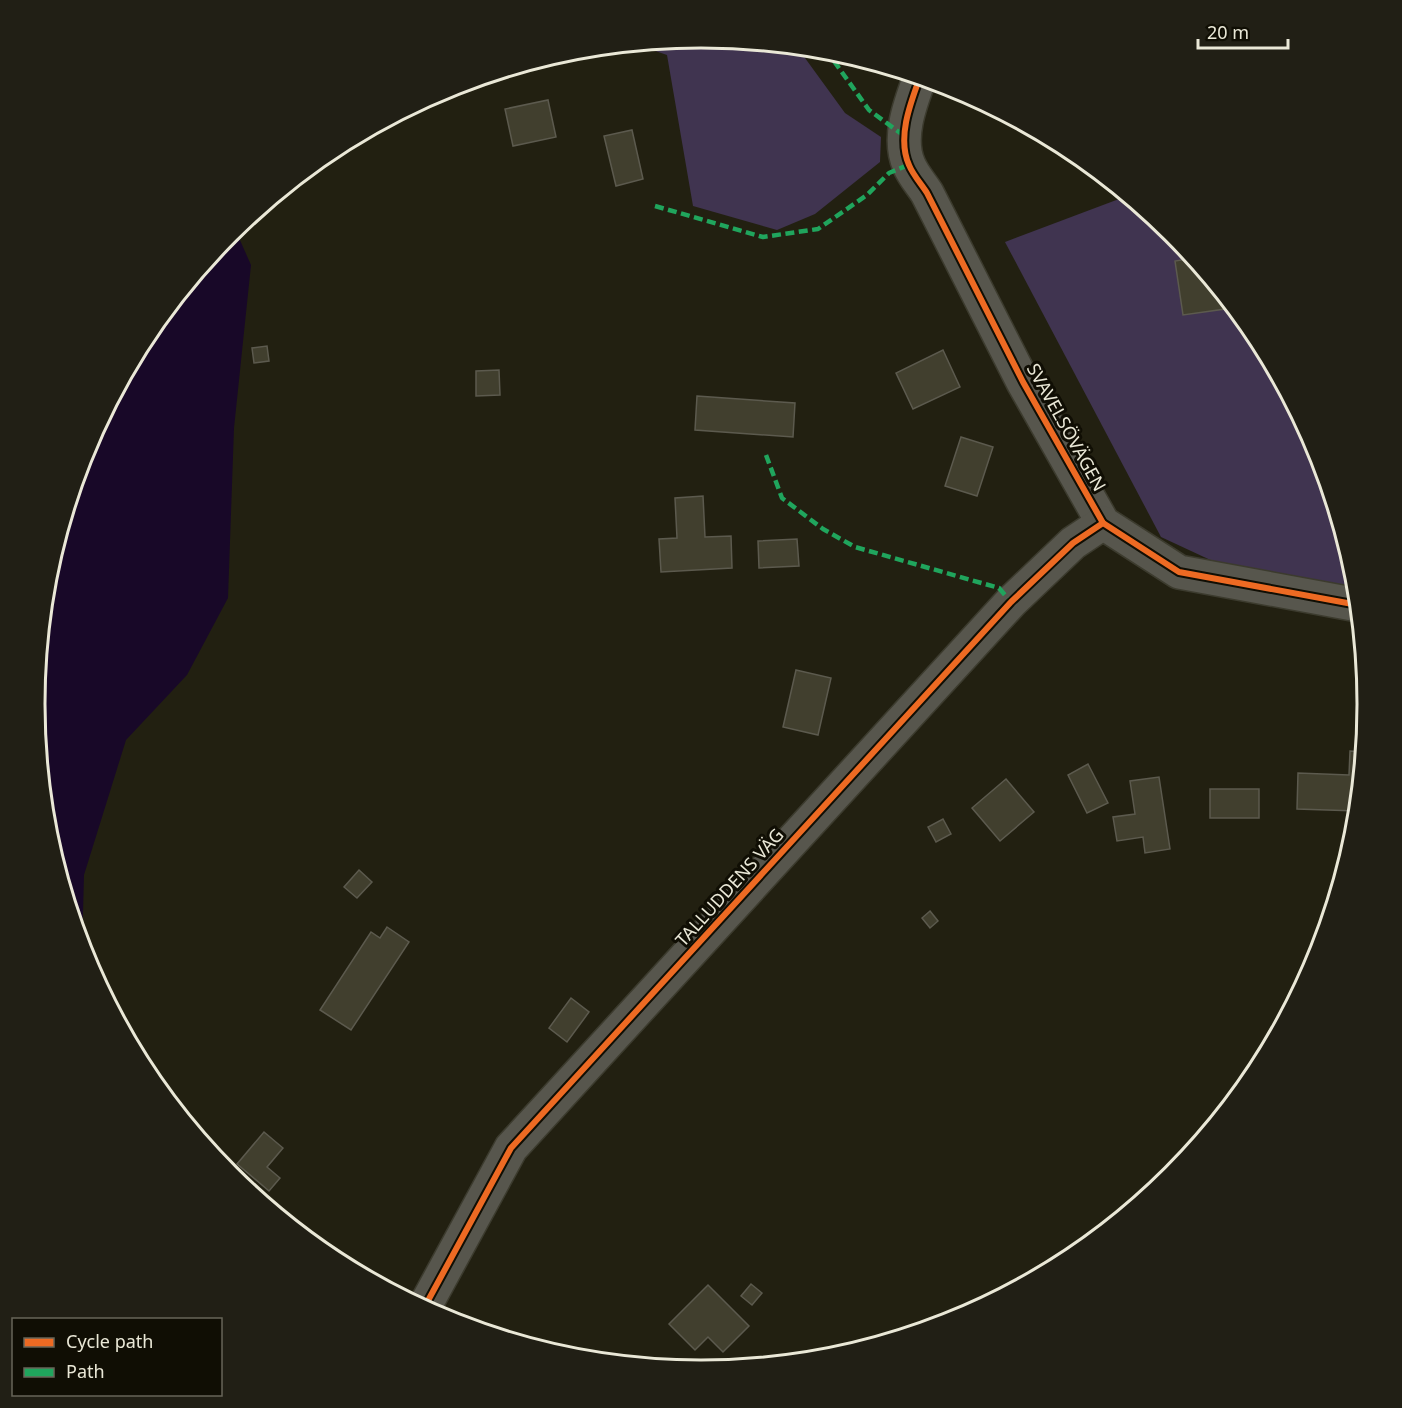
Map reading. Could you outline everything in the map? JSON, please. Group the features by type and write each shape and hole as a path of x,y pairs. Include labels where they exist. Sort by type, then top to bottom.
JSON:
{"street":[{"name":"SVAVELSÖVÄGEN","path":"915,89 903,135 908,165 927,194 1023,382 1103,523 1179,572 1349,603"},
{"name":"TALLUDDENS VÄG","path":"428,1300 511,1148 1011,602 1073,543 1103,523"}],"shaded area":[{"path":"744,49 804,57 845,113 881,137 880,162 815,214 777,230 693,206 667,55 652,50"},
{"path":"1119,199 1165,240 1194,271 1246,340 1289,414 1322,493 1335,534 1346,585 1219,564 1161,537 1005,242"},
{"path":"239,238 251,265 234,428 228,598 187,675 126,740 84,875 83,922 67,874 58,832 46,747 46,661 51,618 67,534 95,453 133,376 181,305 208,271"}],"building":[{"path":"548,100 556,137 513,146 505,109"},
{"path":"632,130 643,179 616,186 604,136"},
{"path":"1183,260 1224,309 1183,315 1175,261"},
{"path":"267,346 269,361 254,363 252,348"},
{"path":"943,350 960,387 913,409 896,373"},
{"path":"499,370 500,395 476,396 476,371"},
{"path":"697,396 795,403 793,437 695,430"},
{"path":"961,437 993,447 977,496 945,486"},
{"path":"703,496 705,537 731,536 732,568 661,572 659,539 677,538 675,498"},
{"path":"797,539 799,566 759,568 758,541"},
{"path":"796,670 831,678 818,735 783,727"},
{"path":"1350,751 1355,751 1348,811 1297,809 1298,773 1349,775"},
{"path":"1088,764 1108,803 1087,813 1068,775"},
{"path":"1159,777 1170,849 1145,853 1143,837 1117,841 1113,817 1135,814 1130,781"},
{"path":"1006,779 1034,812 1000,841 972,808"},
{"path":"1210,789 1259,789 1259,818 1210,818"},
{"path":"943,819 951,834 936,842 928,827"},
{"path":"359,870 372,882 357,898 344,887"},
{"path":"930,911 938,921 930,928 922,918"},
{"path":"387,927 409,942 351,1030 320,1010 371,932 380,938"},
{"path":"571,998 589,1012 567,1042 549,1028"},
{"path":"264,1132 283,1148 267,1167 280,1178 269,1191 237,1164"},
{"path":"751,1284 762,1293 752,1305 741,1296"},
{"path":"708,1285 749,1326 723,1352 708,1337 695,1350 669,1324"}],"marked path":[{"path":"835,62 869,110 903,135"},
{"path":"655,206 763,237 818,229 867,195 889,173 908,165"},
{"path":"766,455 782,498 823,529 855,547 999,588 1011,602"}],"cycle path":[{"path":"917,85 906,121 904,144 909,165 927,193 1023,382 1103,523 1179,572 1349,603"},
{"path":"428,1300 511,1148 1011,602 1073,543 1103,523"}]}
